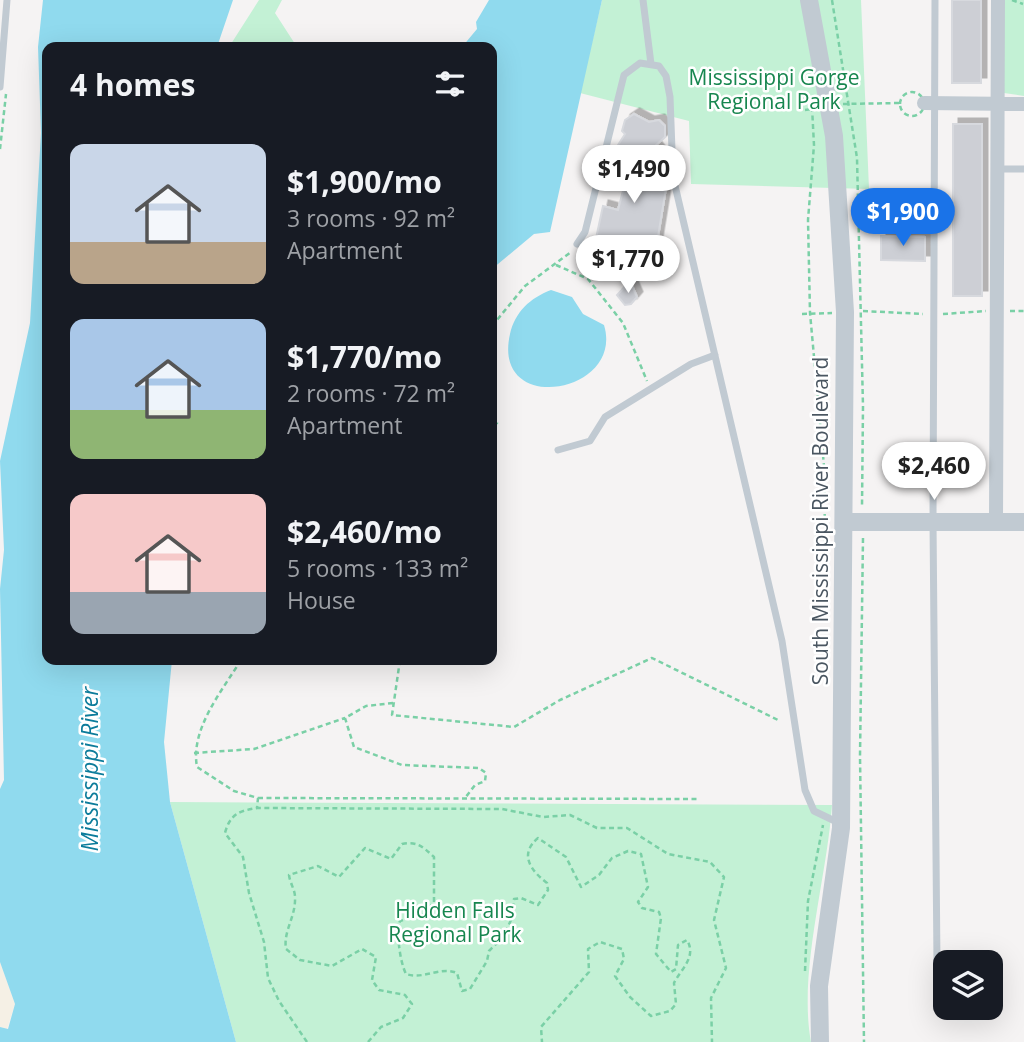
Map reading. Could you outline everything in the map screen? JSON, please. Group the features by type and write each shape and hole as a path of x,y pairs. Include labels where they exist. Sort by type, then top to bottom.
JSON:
{"street":[{"name":"South Mississippi River Boulevard","path":"810,0 834,136 845,312 841,824 819,986 820,1042"},
{"path":"996,522 998,0"},
{"path":"929,103 1024,104"},
{"path":"845,522 1024,522"}],"lane":[{"path":"0,87 8,0"},
{"path":"642,0 651,64"},
{"path":"935,0 929,103 937,950"},
{"path":"577,244 585,232 624,75 640,64 659,66 666,76 670,97 673,177 782,641 805,790 814,811 841,824"},
{"path":"997,169 1024,169"},
{"path":"558,450 590,440 605,417 691,364 715,355"}],"path":[{"path":"1012,0 1023,4"},
{"path":"810,96 814,145 808,220 810,313 824,466 826,609"},
{"path":"849,103 899,103"},
{"path":"805,110 812,109"},
{"path":"801,220 808,220"},
{"path":"497,320 525,286 556,265 577,244"},
{"path":"556,265 588,279 623,323 644,377 653,389"},
{"path":"802,314 810,313"},
{"path":"814,507 824,507"},
{"path":"815,537 826,537"},
{"path":"399,665 392,715 514,727 560,700 652,658 778,720"},
{"path":"238,665 209,712 194,753 197,767 234,791 258,798 699,799"},
{"path":"194,753 254,750 345,718 366,706 393,703"},
{"path":"345,718 354,747 390,761 402,765 480,768 486,773 485,781 475,785 465,799"},
{"path":"257,808 258,798"},
{"path":"307,1042 279,1001 268,978 264,942 248,893 243,857 225,833 228,820 239,811 257,808 502,809 542,817 570,815 597,828 627,828 668,854 710,862 724,877 714,920 726,968 711,998 712,1042"},
{"path":"804,976 808,901 821,845 823,816"},
{"path":"368,1042 381,1027 403,1018 412,1004 405,995 379,990 372,980 376,957 370,951 362,949 331,966 300,960 286,949 284,936 292,921 296,895 289,875 318,866 339,877 365,848 391,859 402,844 414,841 421,845 434,858 434,902 424,914 400,921 396,932 401,944 400,963 405,974 418,978 448,970 457,973 462,991 470,989 487,961 489,951 503,937 512,918 514,899 521,898 538,905 548,890 547,883 533,872 527,859 530,845 538,838 566,857 581,887 599,876 612,859 628,851 641,854 644,858 648,887 638,902 642,908 659,912 661,918 656,954 671,972 676,969 678,945 687,940 691,948 687,966 674,983 676,1004 662,1014 651,1016 643,1010 615,976 624,959 622,949 600,942 588,949 589,972 541,1027 542,1042"}],"green space":[{"path":"259,0 282,0 275,13 294,42 232,42"},
{"name":"Mississippi Gorge Regional Park","path":"602,0 861,0 869,189 691,184 689,121 580,93"},
{"path":"1004,0 1024,0 1024,96 1004,93"},
{"name":"Hidden Falls Regional Park","path":"170,802 832,805 808,986 811,1042 236,1042"}],"sand":[{"path":"0,962 15,1004 7,1029 0,1027"}],"water":[{"name":"Mississippi River","path":"43,0 233,0 219,42 42,42 42,665 172,665 164,742 170,802 236,1042 0,1042 0,1027 8,1029 15,1004 0,962 0,789 4,780 0,589 4,550 0,461 30,323 41,133 38,47"},
{"path":"489,0 602,0 550,232 534,234 497,265 497,42 466,42 477,29 476,22"},
{"path":"551,290 572,297 583,314 604,325 605,349 596,367 578,380 558,386 537,386 520,377 509,360 510,334 524,307"}],"building":[{"path":"952,0 981,0 981,83 952,83"},
{"path":"634,114 649,122 659,120 665,126 665,137 655,146 659,151 652,178 667,182 651,279 590,266 603,206 618,210 626,179 622,178 625,160 617,153 618,145 625,134 622,131 625,120"},
{"path":"953,124 982,124 982,296 953,296"},
{"path":"881,236 925,237 925,261 881,260"},
{"path":"630,281 637,297 631,304 625,305 617,295"}]}
